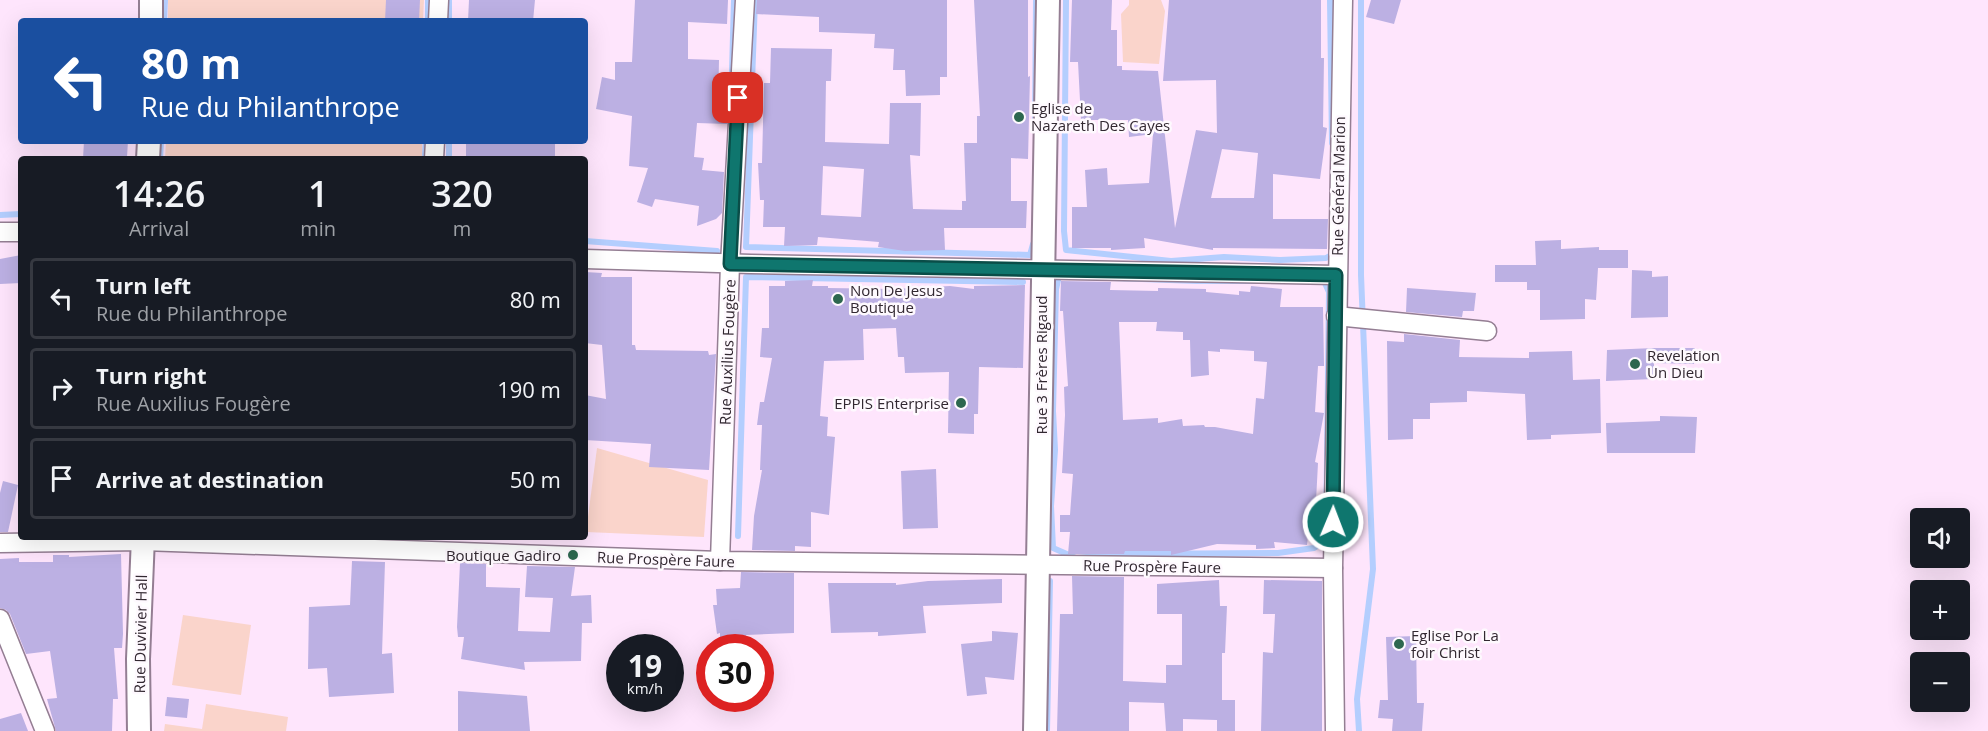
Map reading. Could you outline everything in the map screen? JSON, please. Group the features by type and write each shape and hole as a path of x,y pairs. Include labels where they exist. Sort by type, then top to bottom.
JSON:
{"street":[{"path":"151,0 151,18"},
{"path":"438,18 439,0"},
{"name":"Rue Auxilius Fougère","path":"720,561 730,264 745,0"},
{"name":"Rue 3 Frères Rigaud","path":"1035,731 1040,564 1042,270 1048,0"},
{"name":"Rue Général Marion","path":"1335,731 1333,568 1336,275 1343,0"},
{"path":"0,232 18,232"},
{"path":"588,259 730,264 1336,275"},
{"path":"1336,316 1487,331"},
{"name":"Rue Prospère Faure","path":"0,543 107,540"},
{"name":"Rue Duvivier Hall","path":"139,731 138,658 143,540"},
{"name":"Rue Prospère Faure","path":"200,540 428,544 720,561 1333,568"},
{"path":"0,619 45,731"}],"shaded area":[{"path":"168,0 424,0 423,18 168,18"},
{"path":"1129,0 1161,0 1165,11 1159,64 1123,62 1121,14 1129,5"},
{"path":"166,144 422,144 422,156 165,156"},
{"path":"597,448 708,480 704,537 588,532"},
{"path":"183,615 251,625 241,695 172,685"},
{"path":"206,704 288,717 286,731 164,731 165,724 202,729"}],"building":[{"path":"386,0 420,0 419,18 385,18"},
{"path":"469,0 535,0 533,18 468,18"},
{"path":"635,0 728,0 727,24 688,22 688,59 719,60 718,106 728,106 727,124 697,123 694,157 704,158 702,170 724,172 722,213 716,219 697,226 699,206 655,199 652,207 637,202 648,168 629,166 632,116 596,109 602,77 615,80 615,62 632,62"},
{"path":"757,0 947,0 947,77 940,77 940,95 906,96 905,70 893,70 894,49 874,48 875,34 819,32 819,17 756,14"},
{"path":"974,0 1028,0 1028,77 1030,76 1028,159 1011,158 1011,201 1027,201 1026,228 944,228 945,250 905,251 878,247 879,242 818,237 817,245 784,246 785,227 763,227 764,200 760,200 758,163 762,163 764,83 770,83 771,48 832,49 831,81 826,81 825,142 889,144 890,103 921,103 920,156 910,155 913,209 962,210 962,201 966,201 964,143 977,143 977,116 980,116","holes":["823,166 864,169 861,217 821,215"]},
{"path":"1072,0 1112,0 1111,30 1117,30 1117,66 1122,66 1122,70 1158,71 1175,228 1196,130 1217,133 1216,80 1163,81 1169,0 1321,0 1321,58 1324,58 1323,127 1327,128 1320,179 1273,174 1273,219 1328,219 1327,249 1213,248 1213,250 1144,238 1145,248 1111,250 1111,248 1072,248 1072,207 1087,207 1085,170 1107,168 1108,185 1149,183 1153,134 1129,137 1128,120 1081,120 1078,62 1070,62","holes":["1222,149 1258,153 1254,198 1211,198"]},
{"path":"1371,0 1401,0 1394,24 1366,17"},
{"path":"84,144 128,144 127,156 83,156"},
{"path":"466,144 555,144 555,156 466,156"},
{"path":"1561,240 1561,249 1599,247 1599,250 1628,250 1628,268 1598,268 1596,300 1585,299 1585,319 1540,320 1540,290 1527,290 1527,282 1495,282 1495,265 1536,265 1535,241"},
{"path":"18,256 18,283 0,284 0,259"},
{"path":"1632,270 1652,271 1652,277 1668,276 1668,317 1631,318"},
{"path":"588,272 602,273 601,277 632,277 632,345 635,345 636,350 708,351 709,355 716,354 709,470 649,467 651,444 588,440 588,396 606,399 602,345 588,343"},
{"path":"813,280 812,286 828,286 828,288 894,289 950,286 974,289 974,286 1025,285 1023,368 979,367 978,414 974,414 974,434 948,433 949,372 905,373 904,357 898,357 896,328 863,329 864,360 824,361 820,416 828,417 827,436 835,437 829,515 811,512 811,547 795,546 795,551 752,550 754,516 762,470 760,470 762,425 757,425 760,402 764,402 772,358 760,357 762,328 769,328 769,286 785,286 785,281"},
{"path":"1061,281 1111,282 1110,290 1206,289 1206,292 1239,295 1239,291 1250,292 1251,286 1282,289 1280,307 1323,307 1324,366 1318,366 1315,412 1324,413 1315,462 1318,463 1316,501 1312,501 1307,545 1274,542 1275,548 1256,549 1256,545 1217,544 1171,555 1171,551 1068,554 1070,532 1060,532 1060,515 1070,515 1073,474 1062,473 1064,387 1068,386 1063,311 1060,311","holes":["1119,322 1157,322 1156,331 1183,332 1183,340 1190,340 1191,377 1209,375 1208,351 1220,352 1220,349 1254,351 1254,361 1267,362 1264,399 1256,398 1253,434 1204,425 1183,426 1182,419 1158,423 1158,418 1123,420"]},
{"path":"1407,288 1476,293 1474,311 1463,311 1462,317 1406,312"},
{"path":"1404,334 1460,340 1459,357 1529,358 1529,352 1572,351 1573,380 1600,379 1601,433 1551,435 1551,439 1527,440 1525,394 1467,391 1467,402 1430,403 1430,419 1413,419 1413,439 1388,440 1387,341 1404,342"},
{"path":"1695,348 1694,364 1654,363 1654,379 1606,381 1607,350"},
{"path":"1660,416 1697,417 1695,453 1607,453 1606,423 1660,421"},
{"path":"936,469 938,528 903,529 901,471"},
{"path":"3,481 18,485 8,532 0,532 0,493"},
{"path":"121,554 123,634 122,648 114,648 118,699 113,699 112,731 56,731 47,699 57,698 50,651 26,654 10,614 0,608 0,559 19,558 19,562 53,562 53,555 69,555 69,557"},
{"path":"352,561 385,562 382,654 392,653 394,693 329,697 327,668 308,669 309,607 350,605"},
{"path":"460,563 486,564 486,587 520,588 518,631 550,632 553,598 525,597 527,566 575,567 571,596 591,595 592,623 582,623 581,661 524,662 525,670 461,659 464,637 458,637 457,627"},
{"path":"741,572 794,573 794,633 717,634 713,605 717,605 716,589 740,588"},
{"path":"1072,576 1124,577 1123,681 1166,683 1166,665 1182,665 1182,614 1157,614 1157,584 1219,580 1220,606 1227,606 1225,653 1222,653 1222,700 1235,700 1235,731 1217,731 1217,720 1183,719 1183,731 1166,731 1164,703 1129,702 1129,731 1057,731 1060,614 1073,614"},
{"path":"1002,579 1002,603 923,606 926,633 878,636 878,632 831,633 828,583 896,583 896,585 928,581"},
{"path":"1264,580 1322,581 1322,731 1261,731 1263,652 1273,653 1275,614 1263,614"},
{"path":"992,631 1018,633 1014,680 985,677 987,694 967,696 961,644 992,641"},
{"path":"1416,636 1417,703 1424,703 1422,731 1392,731 1393,719 1378,718 1380,700 1388,700 1386,637"},
{"path":"458,691 527,696 530,731 458,731"},
{"path":"167,697 189,699 187,718 165,716"},
{"path":"21,713 28,731 0,731 0,719"}],"waterway":[{"path":"164,18 165,0"},
{"path":"428,0 428,18"},
{"path":"449,0 449,18"},
{"path":"732,71 734,0"},
{"path":"755,0 746,247 1030,255 1033,244"},
{"path":"1035,125 1036,0"},
{"path":"1066,0 1064,231 1066,250 1171,261 1224,257 1280,260 1326,258 1333,254 1333,250"},
{"path":"1330,0 1332,143"},
{"path":"1359,731 1357,699 1373,569 1361,275 1361,0"},
{"path":"160,156 161,144"},
{"path":"425,155 426,144"},
{"path":"449,144 449,156"},
{"path":"0,215 18,214"},
{"path":"588,241 717,251"},
{"path":"1059,276 1197,281 1324,281 1329,292 1326,540 1314,548 1278,553 1118,554 1076,558 1053,548 1051,506 1055,450 1053,411 1056,289 1059,276"},
{"path":"738,536 746,277 1023,282"},
{"path":"1047,731 1050,581"}],"place":[{"name":"Eglise de Nazareth Des Cayes","path":"1019,117"},
{"name":"Non De Jesus Boutique","path":"838,299"},
{"name":"Revelation Un Dieu","path":"1635,364"},
{"name":"EPPIS Enterprise","path":"961,403"},
{"name":"Boutique Gadiro","path":"573,555"},
{"name":"Eglise Por La foir Christ","path":"1399,644"}],"route":[{"path":"738,98 730,264 1336,275 1333,522"}]}
